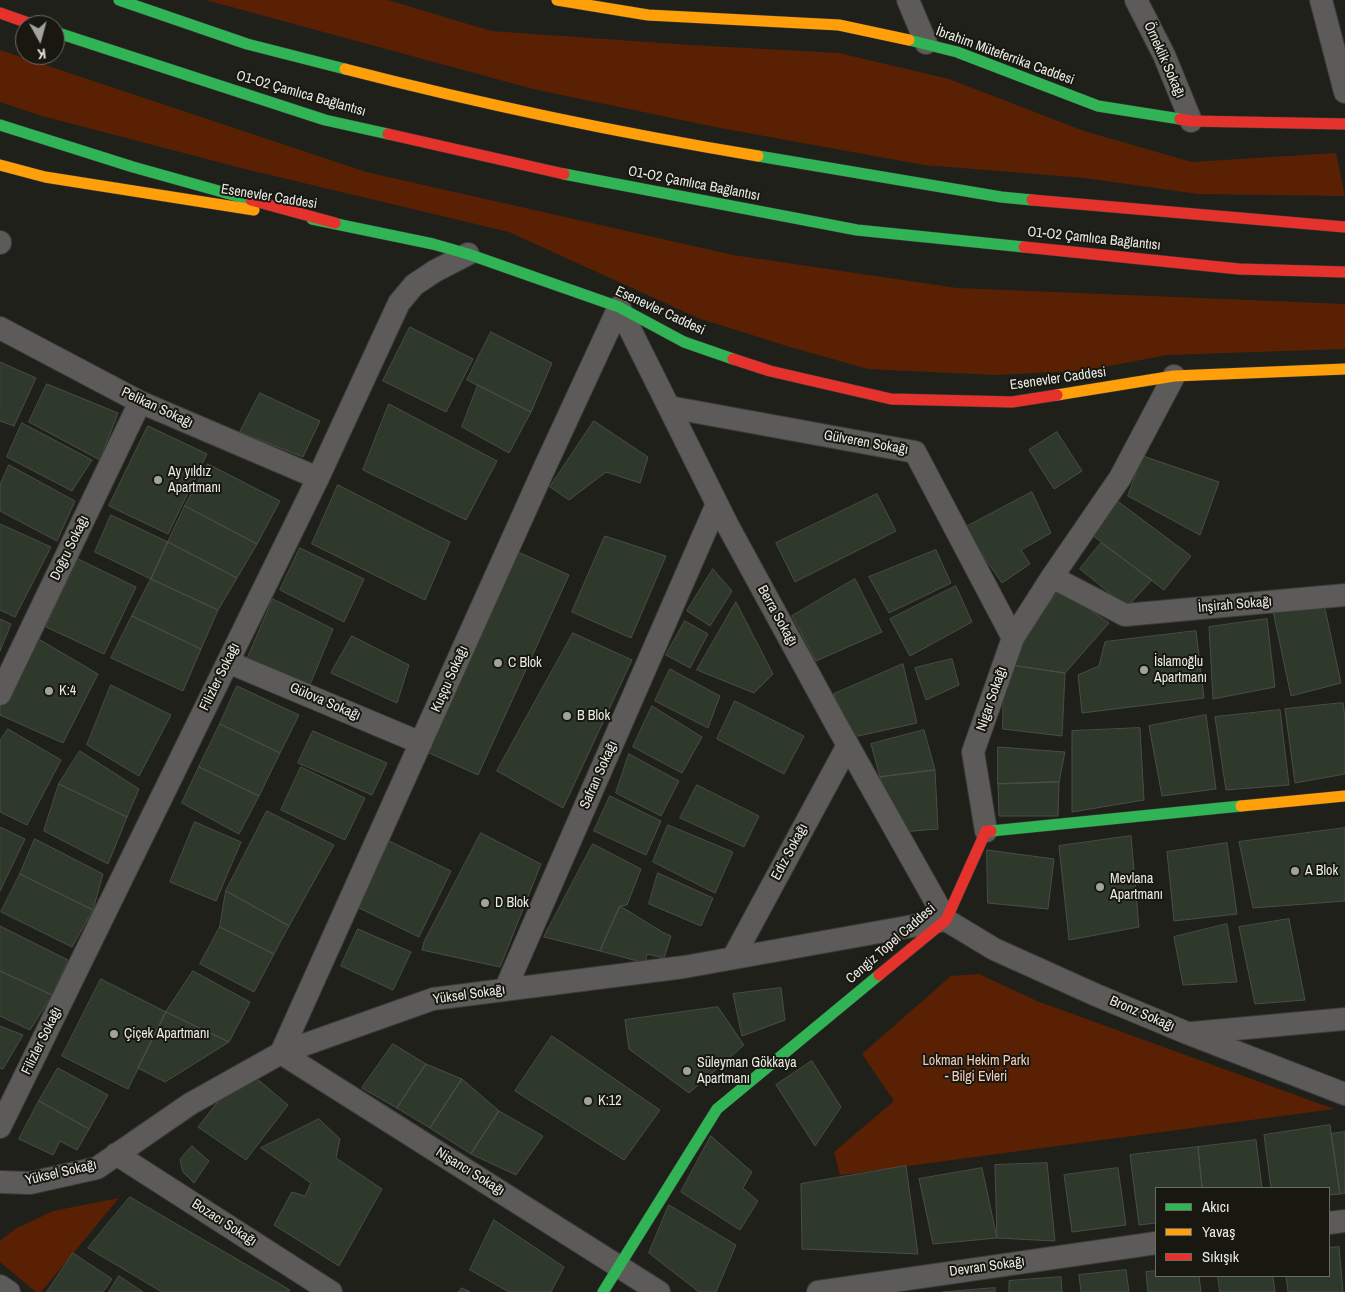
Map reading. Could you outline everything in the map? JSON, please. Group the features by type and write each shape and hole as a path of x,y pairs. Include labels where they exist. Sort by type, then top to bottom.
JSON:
{"main road":[{"path":"120,0 247,44 449,96 673,142 1001,198 1345,227"},
{"name":"İbrahim Müteferrika Caddesi","path":"557,0 648,16 692,9 839,25 926,43 957,52 1098,106 1191,121 1345,124"},
{"path":"0,13 15,18"},
{"name":"O1-O2 Çamlıca Bağlantısı","path":"65,35 326,120 562,174 848,228 1239,269 1345,272"},
{"path":"0,125 133,167 335,223"},
{"name":"Esenevler Caddesi","path":"0,165 45,178 335,223 433,244 468,254 619,307 684,342 770,371 892,399 1012,402 1174,376 1345,369"},
{"path":"986,831 1345,796"},
{"name":"Cengiz Topel Caddesi","path":"603,1292 717,1109 946,920 986,831"}],"street":[{"path":"908,0 926,43"},
{"name":"Örneklik Sokağı","path":"1136,0 1164,56 1191,121"},
{"path":"1321,0 1345,92"},
{"name":"Filizler Sokağı","path":"0,1127 318,478 399,303 414,285 435,271 468,254"},
{"name":"Berra Sokağı","path":"619,307 717,504 946,920"},
{"name":"Kuşçu Sokağı","path":"281,1053 543,471 619,307"},
{"name":"Pelikan Sokağı","path":"0,328 140,402 318,478"},
{"name":"Nigar Sokağı","path":"986,831 973,752 1012,638 1120,478 1174,376"},
{"name":"Doğru Sokağı","path":"0,694 140,402"},
{"name":"Gülveren Sokağı","path":"669,407 914,452 1012,638"},
{"name":"Safran Sokağı","path":"504,990 717,504"},
{"name":"İnşirah Sokağı","path":"1052,577 1125,615 1345,595"},
{"name":"Gülova Sokağı","path":"228,662 422,743"},
{"name":"Ediz Sokağı","path":"733,958 848,745"},
{"name":"Yüksel Sokağı","path":"0,1182 30,1183 97,1168 190,1104 281,1053 433,999 684,967 946,920"},
{"name":"Bronz Sokağı","path":"946,920 994,949 1187,1033 1345,1094"},
{"path":"1187,1033 1345,1019"},
{"name":"Nişancı Sokağı","path":"281,1053 659,1292"},
{"name":"Bozacı Sokağı","path":"116,1154 331,1292"},
{"path":"1330,1223 1345,1221"},
{"name":"Devran Sokağı","path":"818,1292 1155,1243"},
{"path":"0,1286 10,1292"}],"green space":[{"path":"206,0 388,0 491,31 839,53 949,79 1084,131 1192,162 1336,153 1345,196 1198,194 1084,178 924,165 720,128 533,89"},
{"path":"0,50 15,55 15,65 45,65 366,172 733,255 957,288 1345,304 1345,349 1167,355 1083,371 994,375 868,369 698,318 509,232 245,169 42,116 0,102"},
{"name":"Lokman Hekim Parkı - Bilgi Evleri","path":"979,974 1037,1001 1334,1109 840,1175 834,1152 894,1101 862,1054 951,976"},
{"path":"119,1198 41,1292 36,1292 0,1262 0,1241 15,1229 53,1211"}],"building":[{"path":"410,327 473,359 446,412 383,381"},
{"path":"491,332 552,363 531,412 467,380"},
{"path":"0,362 36,378 14,426 0,421"},
{"path":"47,384 118,413 100,460 29,422"},
{"path":"478,385 531,412 509,453 462,427"},
{"path":"260,393 320,421 303,457 240,432"},
{"path":"389,404 497,461 466,520 363,470"},
{"path":"594,421 648,457 640,483 606,472 569,500 550,487"},
{"path":"22,423 92,460 72,491 7,457"},
{"name":"Ay yıldız Apartmanı","path":"148,426 207,454 168,534 109,506"},
{"path":"1057,432 1082,471 1054,489 1029,450"},
{"path":"1143,456 1219,482 1200,535 1128,496"},
{"path":"208,464 280,501 257,544 185,506"},
{"path":"9,465 75,501 57,541 0,511 0,485"},
{"path":"338,485 450,542 425,600 312,544"},
{"path":"1032,492 1051,533 1021,550 1030,564 1002,583 964,528"},
{"path":"877,494 896,531 795,582 776,543"},
{"path":"1116,500 1191,556 1164,590 1091,534"},
{"path":"185,506 257,544 237,578 168,542"},
{"path":"111,515 168,542 151,579 95,552"},
{"path":"0,524 51,547 15,617 0,610"},
{"path":"605,536 666,556 631,638 572,612"},
{"path":"168,542 237,578 218,610 151,579"},
{"path":"1101,543 1152,580 1127,607 1080,569"},
{"path":"300,548 364,579 344,622 280,590"},
{"path":"936,550 951,583 889,613 869,577"},
{"name":"C Blok","path":"518,552 569,575 478,775 427,752"},
{"path":"78,559 136,587 104,654 46,627"},
{"path":"713,569 732,591 710,626 687,611"},
{"path":"151,579 218,610 201,649 132,616"},
{"path":"855,579 882,632 816,661 792,616"},
{"path":"956,586 972,622 910,656 890,619"},
{"path":"1060,590 1109,623 1065,673 1004,664"},
{"path":"273,599 333,629 309,687 245,664"},
{"path":"736,602 773,674 754,693 697,670"},
{"path":"1324,604 1341,683 1291,696 1273,611"},
{"path":"132,616 201,649 183,691 111,658"},
{"path":"0,619 11,624 0,651"},
{"name":"İslamoğlu Apartmanı","path":"1267,619 1275,687 1213,699 1209,627"},
{"path":"685,621 708,634 690,668 666,655"},
{"name":"İslamoğlu Apartmanı","path":"1196,631 1204,698 1082,713 1078,675 1099,666 1105,642"},
{"name":"B Blok","path":"573,633 632,660 563,808 497,771"},
{"path":"352,636 409,665 397,703 331,673"},
{"name":"K:4","path":"35,637 98,674 63,743 0,715 0,708"},
{"path":"952,659 959,685 926,700 915,668"},
{"path":"903,664 917,723 849,738 834,694"},
{"path":"1004,664 1065,673 1062,736 1003,729"},
{"path":"670,669 720,696 708,728 655,701"},
{"path":"111,685 171,715 139,776 87,745"},
{"path":"237,686 299,715 280,753 220,724"},
{"path":"735,701 804,736 784,774 717,739"},
{"path":"1343,703 1345,718 1345,774 1295,783 1285,709"},
{"path":"652,706 702,737 682,773 633,747"},
{"path":"1280,710 1289,785 1226,790 1215,717"},
{"path":"1206,715 1216,789 1162,796 1149,726"},
{"path":"220,724 280,753 259,796 199,767"},
{"path":"1140,728 1144,800 1072,812 1072,731"},
{"path":"8,729 61,760 27,825 0,812 0,741"},
{"path":"924,730 935,770 880,777 871,744"},
{"path":"313,731 387,763 372,795 298,763"},
{"path":"998,747 1065,752 1059,782 998,784"},
{"path":"80,751 139,789 127,817 59,784"},
{"path":"629,754 679,781 661,816 616,793"},
{"path":"199,767 259,796 239,834 182,803"},
{"path":"301,767 365,798 345,840 281,810"},
{"path":"935,770 938,829 901,832 880,777"},
{"path":"1059,782 1058,816 999,816 998,784"},
{"path":"59,784 127,817 108,864 44,831"},
{"path":"697,785 759,816 744,847 680,818"},
{"path":"610,796 661,821 646,855 594,831"},
{"path":"267,811 334,845 289,926 226,891"},
{"path":"195,822 241,842 216,901 170,882"},
{"path":"668,825 733,852 715,893 653,862"},
{"path":"0,827 25,839 0,891"},
{"name":"A Blok","path":"1345,828 1345,901 1253,908 1239,842"},
{"name":"D Blok","path":"481,833 541,864 500,967 422,950 424,942"},
{"name":"Mevlana Apartmanı","path":"1131,836 1139,927 1069,940 1059,846"},
{"path":"35,839 103,874 93,910 20,874"},
{"path":"389,841 451,871 419,937 357,907"},
{"path":"1227,843 1237,914 1174,921 1167,852"},
{"path":"593,844 641,869 627,905 620,906 600,951 544,937"},
{"path":"987,850 1054,859 1048,909 988,903"},
{"path":"658,873 713,898 701,926 649,904"},
{"path":"20,874 93,910 72,947 1,912"},
{"path":"226,891 289,926 274,954 220,927"},
{"path":"620,906 671,936 664,958 647,954 645,963 600,951"},
{"path":"1289,919 1305,1000 1255,1004 1239,927"},
{"path":"1227,924 1237,982 1183,985 1174,937"},
{"path":"0,926 68,960 52,995 0,971"},
{"path":"220,927 274,954 254,992 200,964"},
{"path":"358,929 411,952 393,990 341,966"},
{"path":"0,971 52,995 30,1030 0,1016"},
{"path":"193,971 250,1002 229,1042 166,1012"},
{"name":"Çiçek Apartmanı","path":"101,979 166,1012 128,1089 62,1056"},
{"path":"781,988 785,1020 742,1036 733,994"},
{"name":"Süleyman Gökkaya Apartmanı","path":"718,1007 744,1045 689,1093 629,1049 625,1020"},
{"path":"166,1012 229,1042 165,1082 138,1068"},
{"path":"0,1026 23,1035 3,1069 0,1068"},
{"name":"K:12","path":"552,1036 660,1110 624,1160 515,1091"},
{"path":"393,1044 426,1064 397,1108 362,1088"},
{"path":"812,1061 841,1107 815,1146 776,1085"},
{"path":"426,1064 462,1079 430,1128 397,1108"},
{"path":"58,1068 108,1095 89,1129 39,1101"},
{"path":"255,1077 288,1105 246,1160 198,1127 217,1103"},
{"path":"462,1079 499,1111 471,1154 430,1128"},
{"path":"39,1101 89,1129 77,1150 60,1141 53,1155 19,1139"},
{"path":"499,1111 543,1136 516,1175 471,1154"},
{"path":"319,1119 340,1139 336,1158 382,1189 339,1266 274,1225 292,1192 305,1196 311,1183 261,1148"},
{"path":"1330,1125 1340,1194 1330,1195 1330,1187 1271,1187 1264,1135"},
{"path":"1345,1132 1345,1193 1340,1194 1331,1134"},
{"path":"711,1136 752,1172 743,1188 758,1201 740,1230 681,1192"},
{"path":"1256,1140 1262,1187 1202,1187 1198,1147"},
{"path":"192,1146 209,1161 194,1183 183,1172 180,1160"},
{"path":"1198,1147 1202,1187 1155,1187 1155,1223 1139,1225 1130,1155"},
{"path":"1047,1163 1055,1241 997,1238 995,1165"},
{"path":"906,1166 918,1254 802,1249 801,1184"},
{"path":"982,1168 997,1238 933,1244 919,1179"},
{"path":"1118,1168 1126,1225 1072,1232 1064,1175"},
{"path":"130,1197 290,1290 289,1292 162,1292 88,1248"},
{"path":"669,1205 736,1245 716,1292 699,1292 649,1253"},
{"path":"494,1220 564,1267 551,1292 509,1292 470,1270"},
{"path":"1339,1247 1343,1292 1288,1292 1286,1277 1330,1277 1330,1248"},
{"path":"73,1253 112,1279 103,1292 47,1292"},
{"path":"1126,1270 1129,1292 1081,1292 1079,1275"},
{"path":"1155,1271 1155,1277 1199,1277 1201,1292 1148,1292 1146,1272"},
{"path":"119,1276 143,1292 109,1292"},
{"path":"1061,1277 1062,1292 1009,1292 1009,1281"},
{"path":"1218,1277 1273,1277 1275,1292 1220,1292"},
{"path":"462,1288 470,1292 459,1292"},
{"path":"995,1288 995,1292 943,1292"}],"traffic: fast":[{"path":"119,0 247,44 345,69"},
{"path":"65,35 325,120 388,134"},
{"path":"909,40 957,52 1098,106 1180,119"},
{"path":"0,125 133,167 251,200"},
{"path":"758,156 1001,197 1032,200"},
{"path":"564,174 857,230 1024,247"},
{"path":"312,219 433,244 468,254 619,307 684,342 733,359"},
{"path":"991,831 1241,806"},
{"path":"603,1292 717,1109 879,975"}],"traffic: slow":[{"path":"557,0 648,15 839,25 909,40"},
{"path":"345,69 550,117 758,156"},
{"path":"0,165 45,177 254,210"},
{"path":"1057,395 1174,376 1345,369"},
{"path":"1241,806 1345,796"}],"traffic: jam":[{"path":"0,13 15,18"},
{"path":"1180,119 1191,121 1345,124"},
{"path":"388,134 564,174"},
{"path":"251,200 335,223"},
{"path":"1032,200 1345,227"},
{"path":"1024,247 1239,269 1345,272"},
{"path":"733,359 770,371 891,399 1012,402 1057,395"},
{"path":"879,975 946,920 986,831 991,831"}],"place":[{"name":"Ay yıldız Apartmanı","path":"158,480"},
{"name":"C Blok","path":"498,663"},
{"name":"İslamoğlu Apartmanı","path":"1144,670"},
{"name":"K:4","path":"49,691"},
{"name":"B Blok","path":"567,716"},
{"name":"A Blok","path":"1295,871"},
{"name":"Mevlana Apartmanı","path":"1100,887"},
{"name":"D Blok","path":"485,903"},
{"name":"Çiçek Apartmanı","path":"114,1034"},
{"name":"Süleyman Gökkaya Apartmanı","path":"687,1071"},
{"name":"K:12","path":"588,1101"}]}
